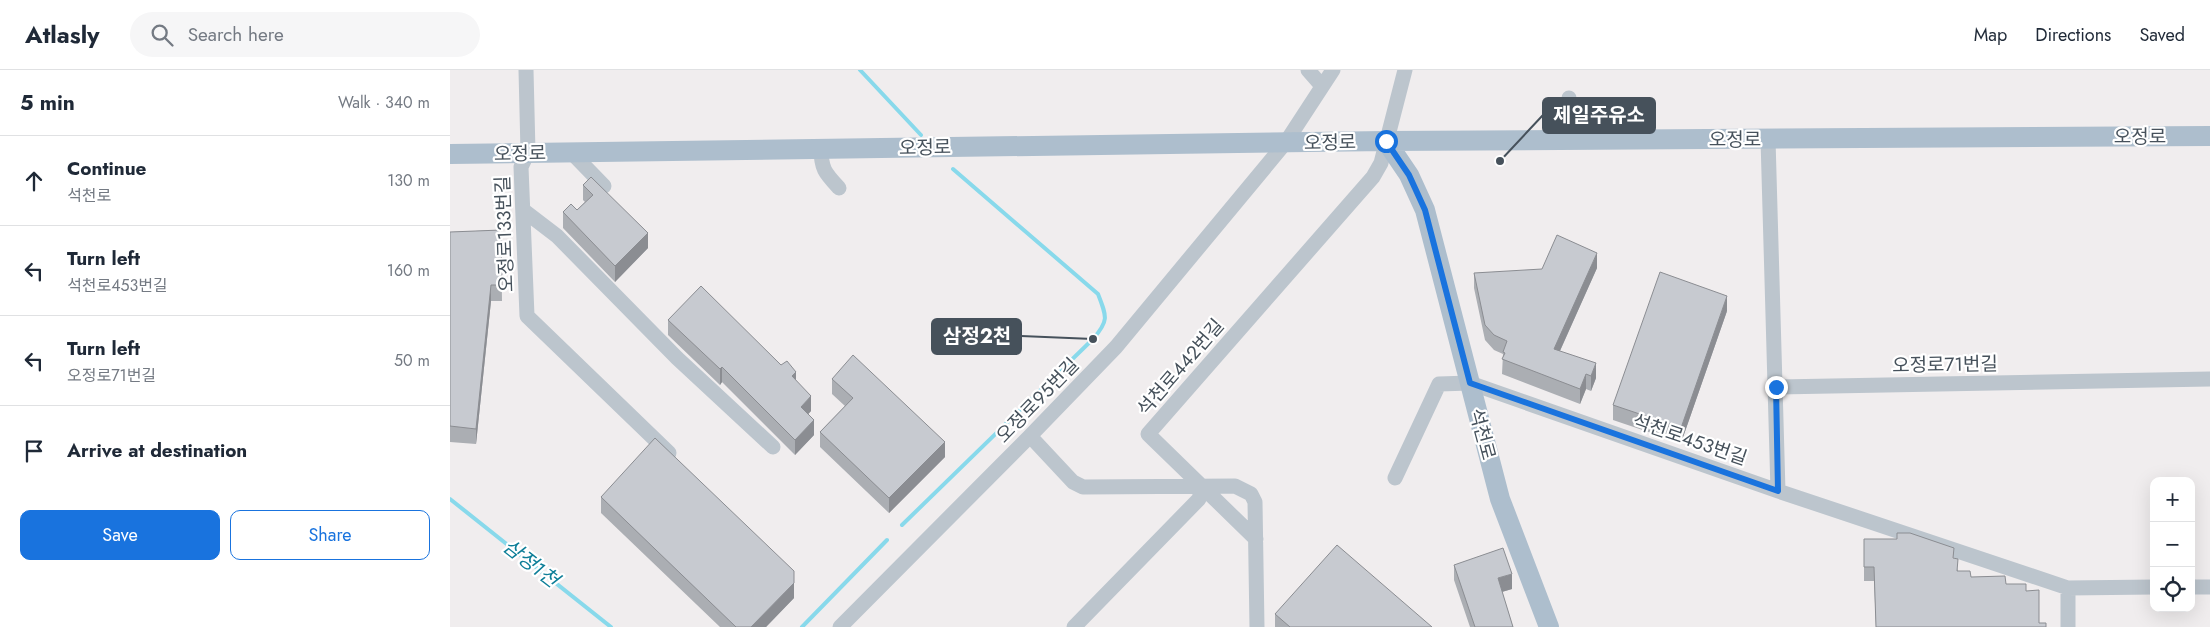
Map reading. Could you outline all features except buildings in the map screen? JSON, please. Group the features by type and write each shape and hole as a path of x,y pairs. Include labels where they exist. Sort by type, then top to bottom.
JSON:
{"main road":[{"name":"오정로","path":"450,154 1286,142 2210,136"},
{"name":"석천로","path":"1386,141 1409,175 1425,210 1500,499 1549,627"}],"street":[{"name":"오정로133번길","path":"526,70 528,152 521,167 527,316 676,461"},
{"path":"1308,70 1322,86"},
{"name":"오정로95번길","path":"840,627 1116,347 1286,142 1333,70"},
{"path":"1386,141 1405,70"},
{"path":"1569,98 1570,140"},
{"path":"1768,138 1778,491"},
{"name":"석천로442번길","path":"1202,486 1148,434 1373,177 1381,163 1386,141"},
{"path":"821,148 821,165 839,188"},
{"path":"571,152 604,186"},
{"path":"523,210 557,236 677,358 773,447"},
{"name":"오정로71번길","path":"1776,387 2210,379"},
{"path":"1395,478 1439,384 1470,383"},
{"name":"석천로453번길","path":"1470,383 1778,491 2068,588 2150,587"},
{"path":"1030,436 1074,482 1083,486 1235,486 1251,494 1255,502 1257,627"},
{"path":"1202,486 1256,539"},
{"path":"1074,627 1199,499 1202,486"},
{"path":"2195,587 2210,587"},
{"path":"2068,588 2068,627"}],"waterway":[{"path":"860,70 921,135"},
{"path":"902,525 1093,339 1102,328 1105,318 1098,294 953,169"},
{"name":"삼정1천","path":"450,499 611,627"},
{"path":"802,627 887,540"}],"place":[{"name":"제일주유소","path":"1500,161"},
{"name":"삼정2천","path":"1093,339"}],"route":[{"path":"1386,141 1409,175 1425,210 1470,383 1778,491 1776,387"}]}
